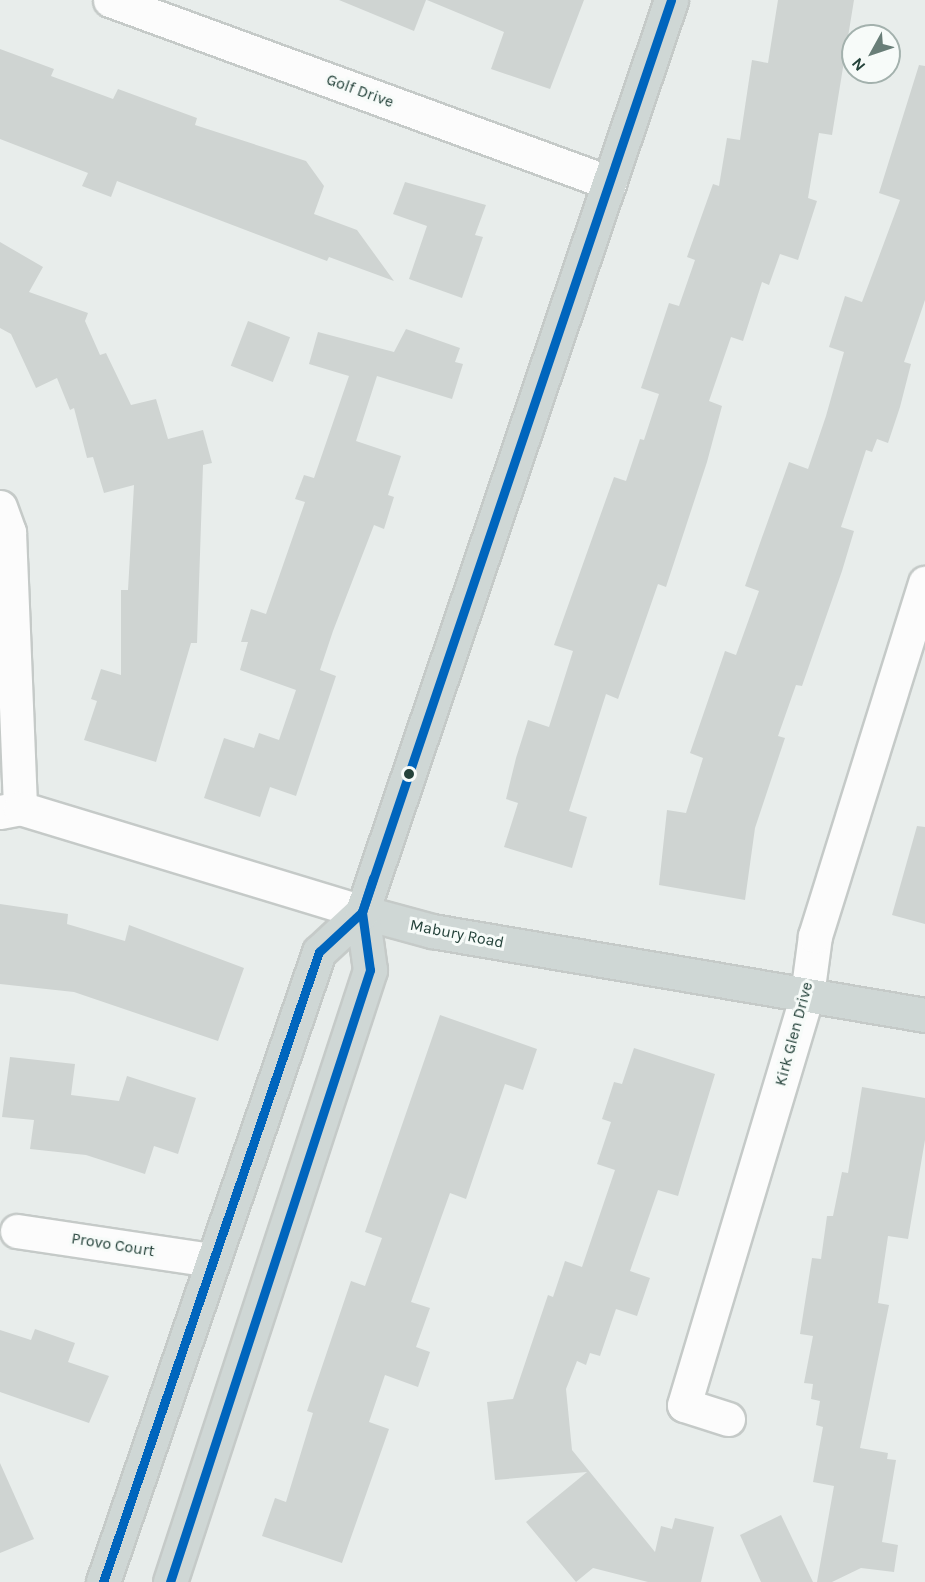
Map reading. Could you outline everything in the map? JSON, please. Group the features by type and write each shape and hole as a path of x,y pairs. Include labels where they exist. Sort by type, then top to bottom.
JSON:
{"main road":[{"path":"170,1582 370,970 362,912 671,0"},
{"path":"103,1582 210,1260 319,952 362,912"},
{"name":"Mabury Road","path":"362,912 432,931 925,1015"}],"street":[{"name":"Golf Drive","path":"110,0 610,183"},
{"path":"0,507 9,532 10,810"},
{"name":"Kirk Glen Drive","path":"728,1419 684,1405 807,995 815,936 925,583"},
{"name":"Mabury Road","path":"10,810 362,912"},
{"name":"Provo Court","path":"17,1231 210,1260"}],"building":[{"path":"339,0 426,0 414,31"},
{"path":"427,0 584,0 550,89 491,69 504,32"},
{"path":"778,0 854,0 850,24 841,24 841,80 832,135 819,133 808,198 817,201 798,260 780,254 769,285 762,282 743,341 731,337 709,401 722,406 707,462 666,587 658,584 618,699 606,694 569,811 587,817 572,868 504,847 518,803 506,799 528,720 549,727 573,651 554,645 614,477 626,481 640,439 644,440 659,394 641,388 669,303 679,306 695,260 687,257 713,184 719,186 727,138 740,140 752,60 768,63"},
{"path":"0,49 54,69 51,76 113,99 118,89 197,118 195,125 306,161 324,186 314,214 357,230 394,281 329,257 327,261 117,181 111,197 82,186 88,173 0,139"},
{"path":"919,65 925,66 925,300 904,362 911,364 888,443 877,439 872,452 866,450 841,527 854,531 842,571 802,686 796,685 778,736 785,738 755,828 745,900 659,885 667,810 686,813 703,758 690,753 725,651 736,655 759,591 745,586 760,543 789,462 808,469 826,416 844,352 829,347 845,296 862,302 900,200 879,193"},
{"path":"405,182 486,205 475,235 483,237 462,298 409,279 427,226 393,214"},
{"path":"0,242 43,267 29,292 88,313 85,321 100,355 106,353 131,405 156,399 168,439 203,430 212,463 203,465 197,643 191,643 156,762 84,740 97,701 91,699 101,669 121,675 121,590 128,590 134,485 104,493 93,457 87,458 74,408 70,410 57,378 36,388 11,334 0,328"},
{"path":"248,321 290,337 273,382 231,366"},
{"path":"406,329 460,348 455,362 463,364 452,399 377,376 356,441 401,456 388,495 394,497 384,529 374,525 320,670 336,676 296,796 270,787 260,817 204,798 224,738 254,748 259,733 279,740 296,690 240,670 248,642 241,642 251,609 266,614 305,502 295,499 304,475 314,478 349,376 309,364 318,332 394,352"},
{"path":"917,826 925,827 925,924 892,915"},
{"path":"0,904 68,914 67,924 125,941 129,925 244,968 218,1041 74,992 0,984"},
{"path":"440,1015 537,1049 523,1090 505,1084 466,1199 450,1193 411,1302 430,1308 416,1347 430,1352 418,1387 385,1375 369,1422 389,1429 342,1563 262,1536 275,1498 286,1502 313,1413 307,1411 351,1281 365,1286 382,1238 365,1232"},
{"path":"634,1048 715,1074 678,1196 658,1190 630,1271 650,1278 637,1316 616,1309 600,1356 590,1353 586,1365 577,1361 566,1389 572,1450 655,1552 661,1526 672,1529 675,1518 714,1527 701,1582 648,1582 593,1568 576,1582 526,1522 587,1472 495,1480 487,1402 513,1399 548,1295 553,1297 565,1261 582,1267 615,1170 597,1164 611,1122 602,1119 614,1082 622,1084"},
{"path":"10,1057 75,1064 71,1095 119,1101 127,1076 196,1098 178,1154 154,1146 145,1174 86,1155 30,1149 34,1120 2,1117"},
{"path":"862,1087 925,1098 925,1140 908,1239 888,1236 878,1303 889,1305 860,1448 888,1453 887,1459 896,1460 882,1542 898,1545 894,1572 861,1568 832,1582 817,1582 834,1486 813,1482 823,1427 816,1425 820,1401 811,1399 813,1384 804,1383 813,1336 800,1334 812,1258 821,1259 827,1216 833,1216 842,1172 848,1173"},
{"path":"35,1329 75,1343 68,1362 109,1376 89,1423 0,1392 0,1330 31,1340"},
{"path":"0,1463 34,1539 0,1553"},
{"path":"781,1515 813,1582 761,1582 740,1535"}],"transit line":[{"path":"103,1582 319,952 362,912 671,0"},
{"path":"170,1582 370,970 362,912 373,878"}]}
